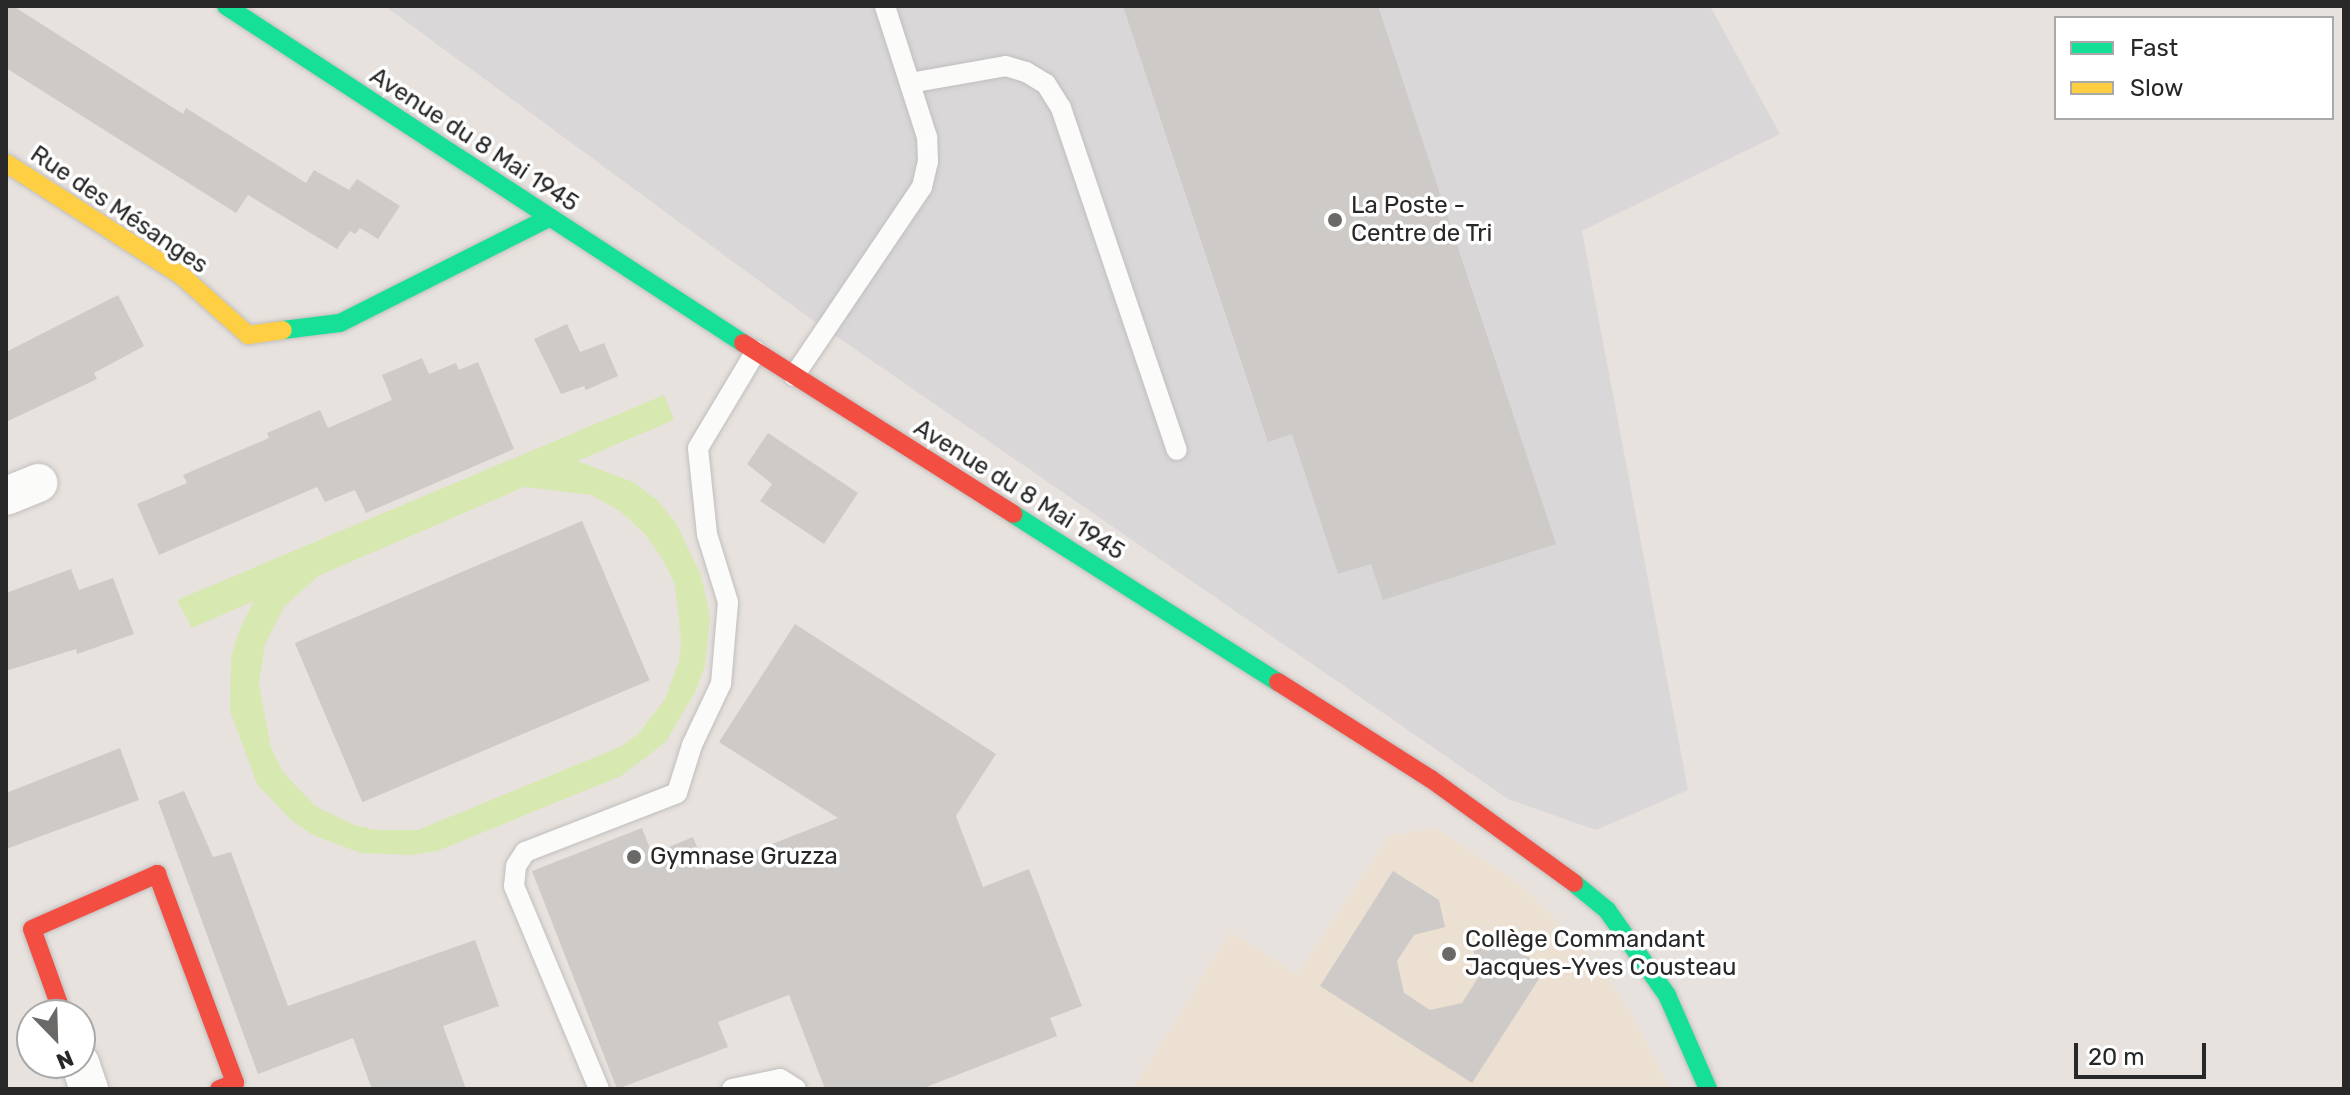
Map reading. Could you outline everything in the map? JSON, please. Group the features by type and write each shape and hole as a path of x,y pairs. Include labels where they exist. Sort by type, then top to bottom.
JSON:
{"street":[{"name":"Avenue du 8 Mai 1945","path":"226,6 794,376 1431,779 1566,876 1607,910 1667,995 1708,1089"},
{"name":"Rue des Mésanges","path":"6,163 182,276 248,335 340,323 549,218"},
{"path":"57,999 32,929 157,874 230,1087"}],"lane":[{"path":"794,376 922,187 928,162 927,137 885,6"},
{"path":"910,83 1006,66 1026,72 1046,84 1061,108 1177,450"},
{"path":"599,1089 514,886 516,866 525,852 677,793 692,745 721,684 728,602 707,534 698,448 756,351"},
{"path":"732,1089 780,1079 796,1089"}],"shaded area":[{"path":"385,6 1710,6 1780,134 1582,231 1688,790 1596,830 1508,799 807,316"},
{"name":"Collège Commandant Jacques-Yves Cousteau","path":"1436,828 1518,883 1584,948 1628,1007 1670,1089 1133,1089 1230,932 1297,974 1389,836"}],"green space":[{"path":"664,395 674,420 577,461 633,482 657,500 676,523 701,575 710,617 705,666 695,692 666,742 621,776 437,851 411,855 361,853 313,835 292,821 257,784 230,711 231,657 240,628 254,601 192,628 177,600","holes":["524,487 592,495 621,512 645,534 675,584 681,641 679,661 665,699 638,734 620,747 418,830 375,830 354,825 315,806 282,771 271,748 259,684 265,644 284,607 318,576"]}],"building":[{"path":"6,6 13,6 183,114 186,108 306,183 314,170 349,190 357,179 400,206 378,239 360,228 355,234 350,231 337,249 248,195 236,213 6,68"},
{"name":"La Poste - Centre de Tri","path":"1123,6 1378,6 1556,544 1383,600 1371,564 1338,574 1292,434 1268,442"},
{"path":"118,295 144,346 94,373 97,379 6,422 6,352"},
{"path":"567,324 580,352 604,343 618,376 586,390 584,386 561,394 534,339"},
{"path":"422,358 429,374 456,363 459,370 478,362 514,449 366,513 355,490 325,502 317,487 159,555 137,504 187,483 183,475 269,438 267,433 320,410 328,428 392,400 382,375"},
{"path":"768,433 858,493 824,544 760,501 772,484 747,464"},
{"path":"582,521 650,680 362,802 295,643"},
{"path":"71,569 79,590 113,578 134,634 77,654 76,649 6,671 6,593"},
{"name":"Gymnase Gruzza","path":"795,624 996,754 956,816 983,887 1029,869 1082,1006 1050,1018 1057,1036 921,1089 825,1089 789,995 718,1022 728,1047 617,1089 532,871 642,828 652,854 693,837 706,870 838,818 719,742"},
{"path":"120,748 139,800 6,849 6,793"},
{"path":"184,791 213,857 231,852 288,1006 475,940 499,1006 443,1026 466,1089 372,1089 353,1038 258,1074 158,801"},
{"path":"1393,871 1439,900 1445,927 1414,935 1397,961 1404,993 1430,1010 1462,1003 1479,976 1472,944 1500,939 1546,968 1472,1083 1320,986"}],"traffic: fast":[{"path":"226,6 743,343"},
{"path":"283,330 340,323 549,218"},
{"path":"1013,514 1278,682"},
{"path":"1574,883 1607,910 1667,995 1708,1089"}],"traffic: slow":[{"path":"6,163 182,276 248,335 283,330"}],"traffic: jam":[{"path":"743,343 1013,514"},
{"path":"1278,682 1431,779 1574,883"},
{"path":"57,999 32,929 157,874 235,1083 219,1089"}],"place":[{"name":"La Poste - Centre de Tri","path":"1335,220"},
{"name":"Gymnase Gruzza","path":"634,857"},
{"name":"Collège Commandant Jacques-Yves Cousteau","path":"1449,954"}]}
